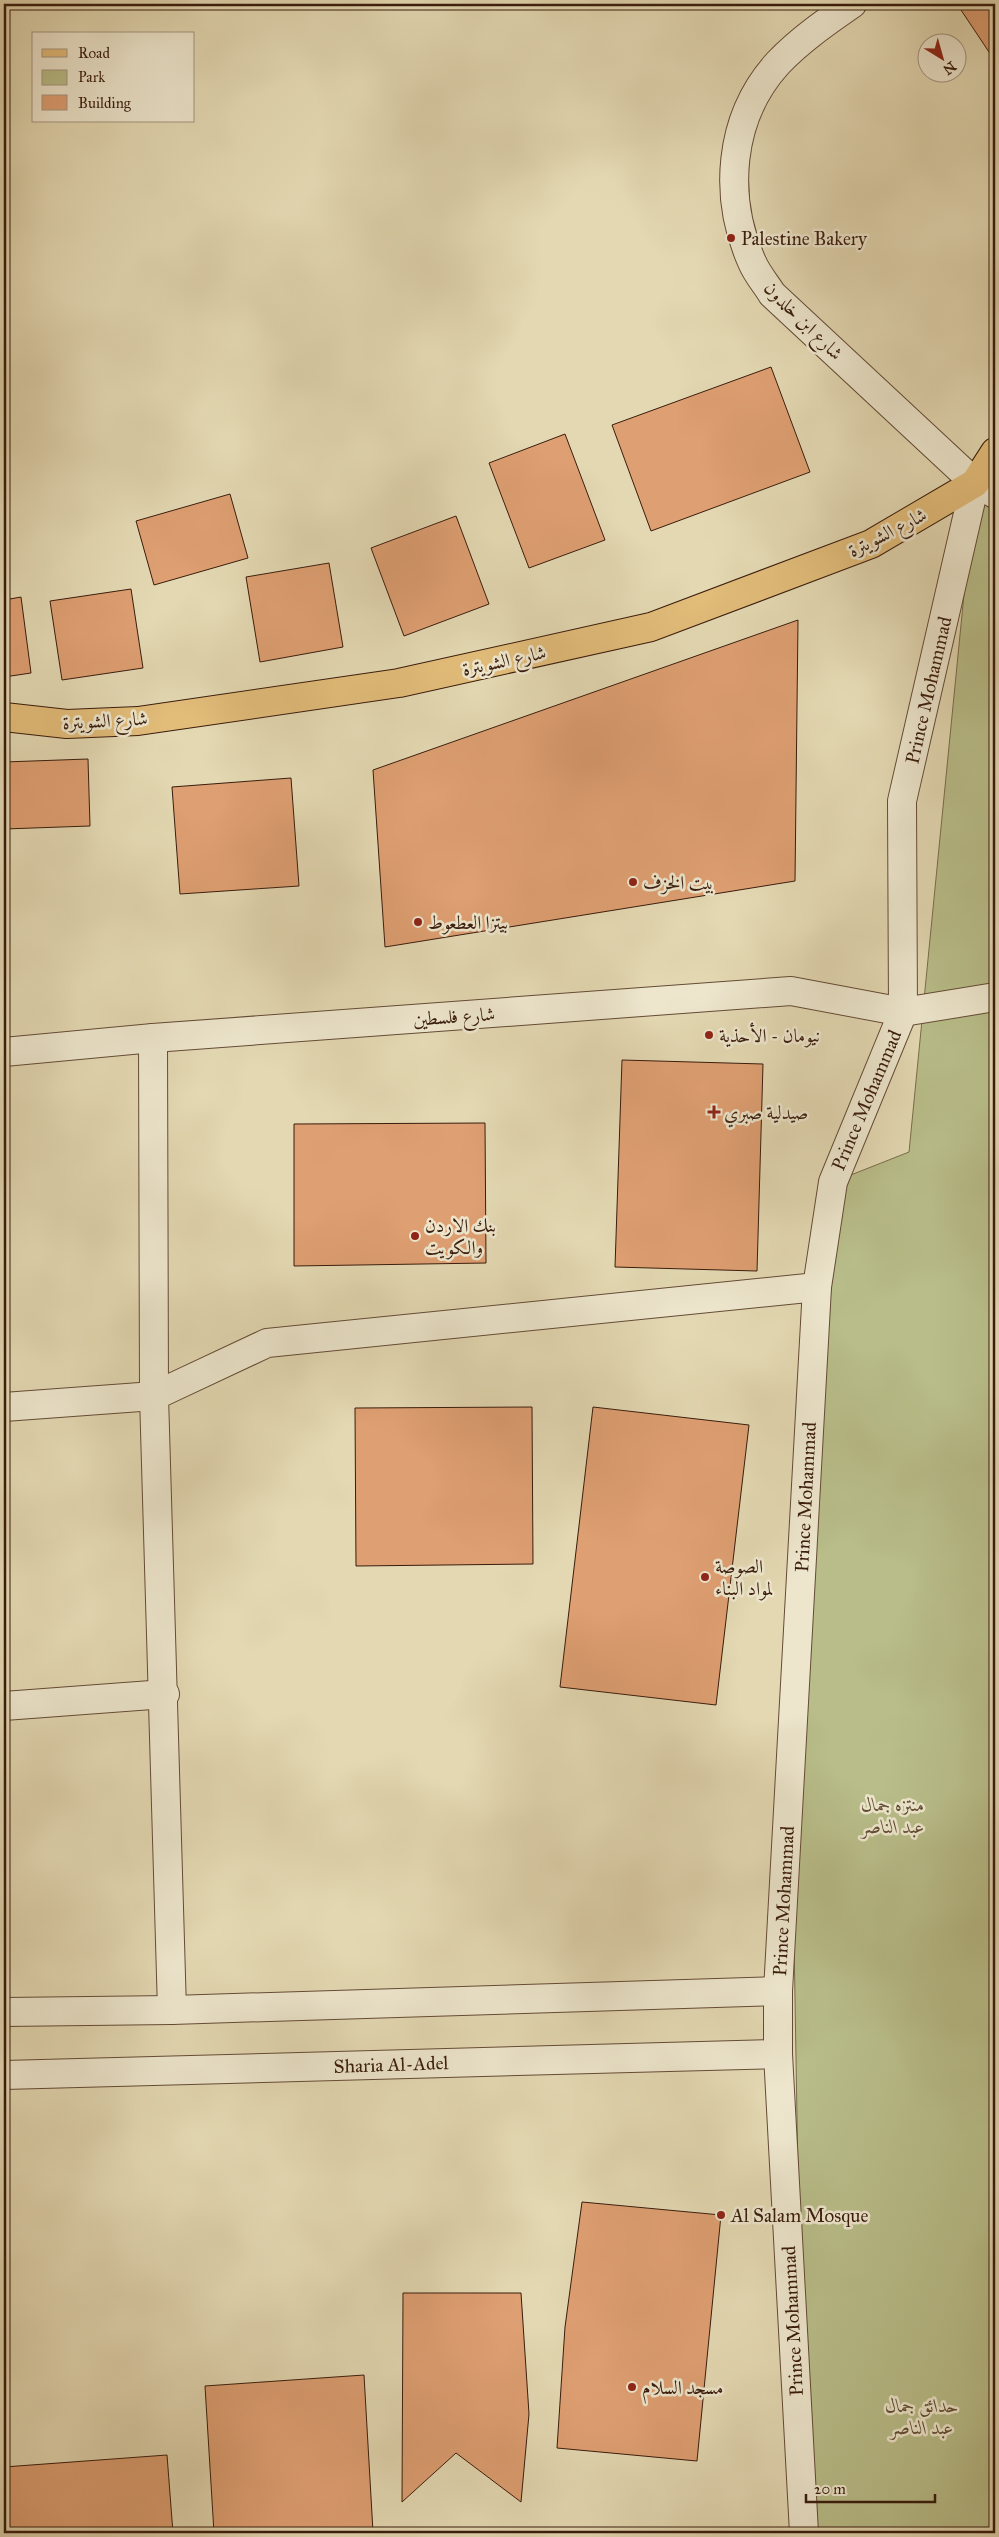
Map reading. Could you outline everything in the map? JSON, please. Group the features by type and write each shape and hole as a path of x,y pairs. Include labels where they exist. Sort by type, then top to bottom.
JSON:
{"main road":[{"path":"985,489 995,452"},
{"name":"شارع الشويترة","path":"4,717 67,724 138,720 399,683 651,628 871,544 985,489"}],"street":[{"name":"شارع ابن خلدون","path":"852,4 805,38 778,64 759,88 746,116 737,146 733,176 735,206 742,236 753,264 772,294 985,489"},
{"name":"Prince Mohammad","path":"804,2533 778,2054 778,1991 817,1287 832,1182 903,1012 902,802 985,489"},
{"name":"شارع فلسطين","path":"4,1052 153,1038 791,991 903,1012 995,997"},
{"path":"153,1038 154,1396 172,2010"},
{"path":"4,1407 154,1396 268,1343 817,1287"},
{"path":"4,1706 164,1694"},
{"path":"4,2012 172,2010 778,1991"},
{"name":"Sharia Al-Adel","path":"4,2075 778,2054"}],"green space":[{"name":"منتزه جمال عبد الناصر","path":"975,483 995,505 995,2533 804,2533 791,1761 833,1182 909,1152"}],"building":[{"path":"963,4 995,4 995,61 959,7"},
{"path":"771,367 810,472 651,531 612,425"},
{"path":"565,434 605,540 529,568 489,463"},
{"path":"230,494 248,558 154,585 136,521"},
{"path":"456,516 489,604 404,636 371,548"},
{"path":"329,563 343,647 260,662 246,577"},
{"path":"131,589 143,668 62,680 50,601"},
{"path":"21,597 31,673 4,677 4,600"},
{"path":"798,620 795,881 385,947 373,770"},
{"path":"88,759 90,826 4,829 4,762"},
{"path":"291,778 299,886 180,894 172,787"},
{"path":"622,1060 763,1064 757,1271 615,1267"},
{"path":"485,1123 486,1263 294,1266 294,1124"},
{"path":"532,1407 533,1564 356,1566 355,1408"},
{"path":"593,1407 749,1425 716,1705 560,1687"},
{"name":"مسجد السلام","path":"582,2202 721,2215 697,2461 557,2448 565,2327"},
{"path":"403,2293 521,2293 529,2414 521,2502 456,2453 402,2502"},
{"path":"364,2375 373,2532 214,2533 205,2386"},
{"path":"167,2455 173,2533 4,2533 4,2467"}],"place":[{"name":"Palestine Bakery","path":"731,238"},
{"name":"بيت الخزف","path":"633,882"},
{"name":"بيتزا العطعوط","path":"418,922"},
{"name":"نيومان - الأحذية","path":"709,1035"},
{"name":"صيدلية صبري","path":"714,1112"},
{"name":"بنك الاردن والكويت","path":"415,1236"},
{"name":"الصوصة لمواد البناء","path":"705,1577"},
{"name":"Al Salam Mosque","path":"721,2215"},
{"name":"مسجد السلام","path":"632,2387"}],"park label":[{"name":"حدائق جمال عبد الناصر","path":"922,2416"}]}
